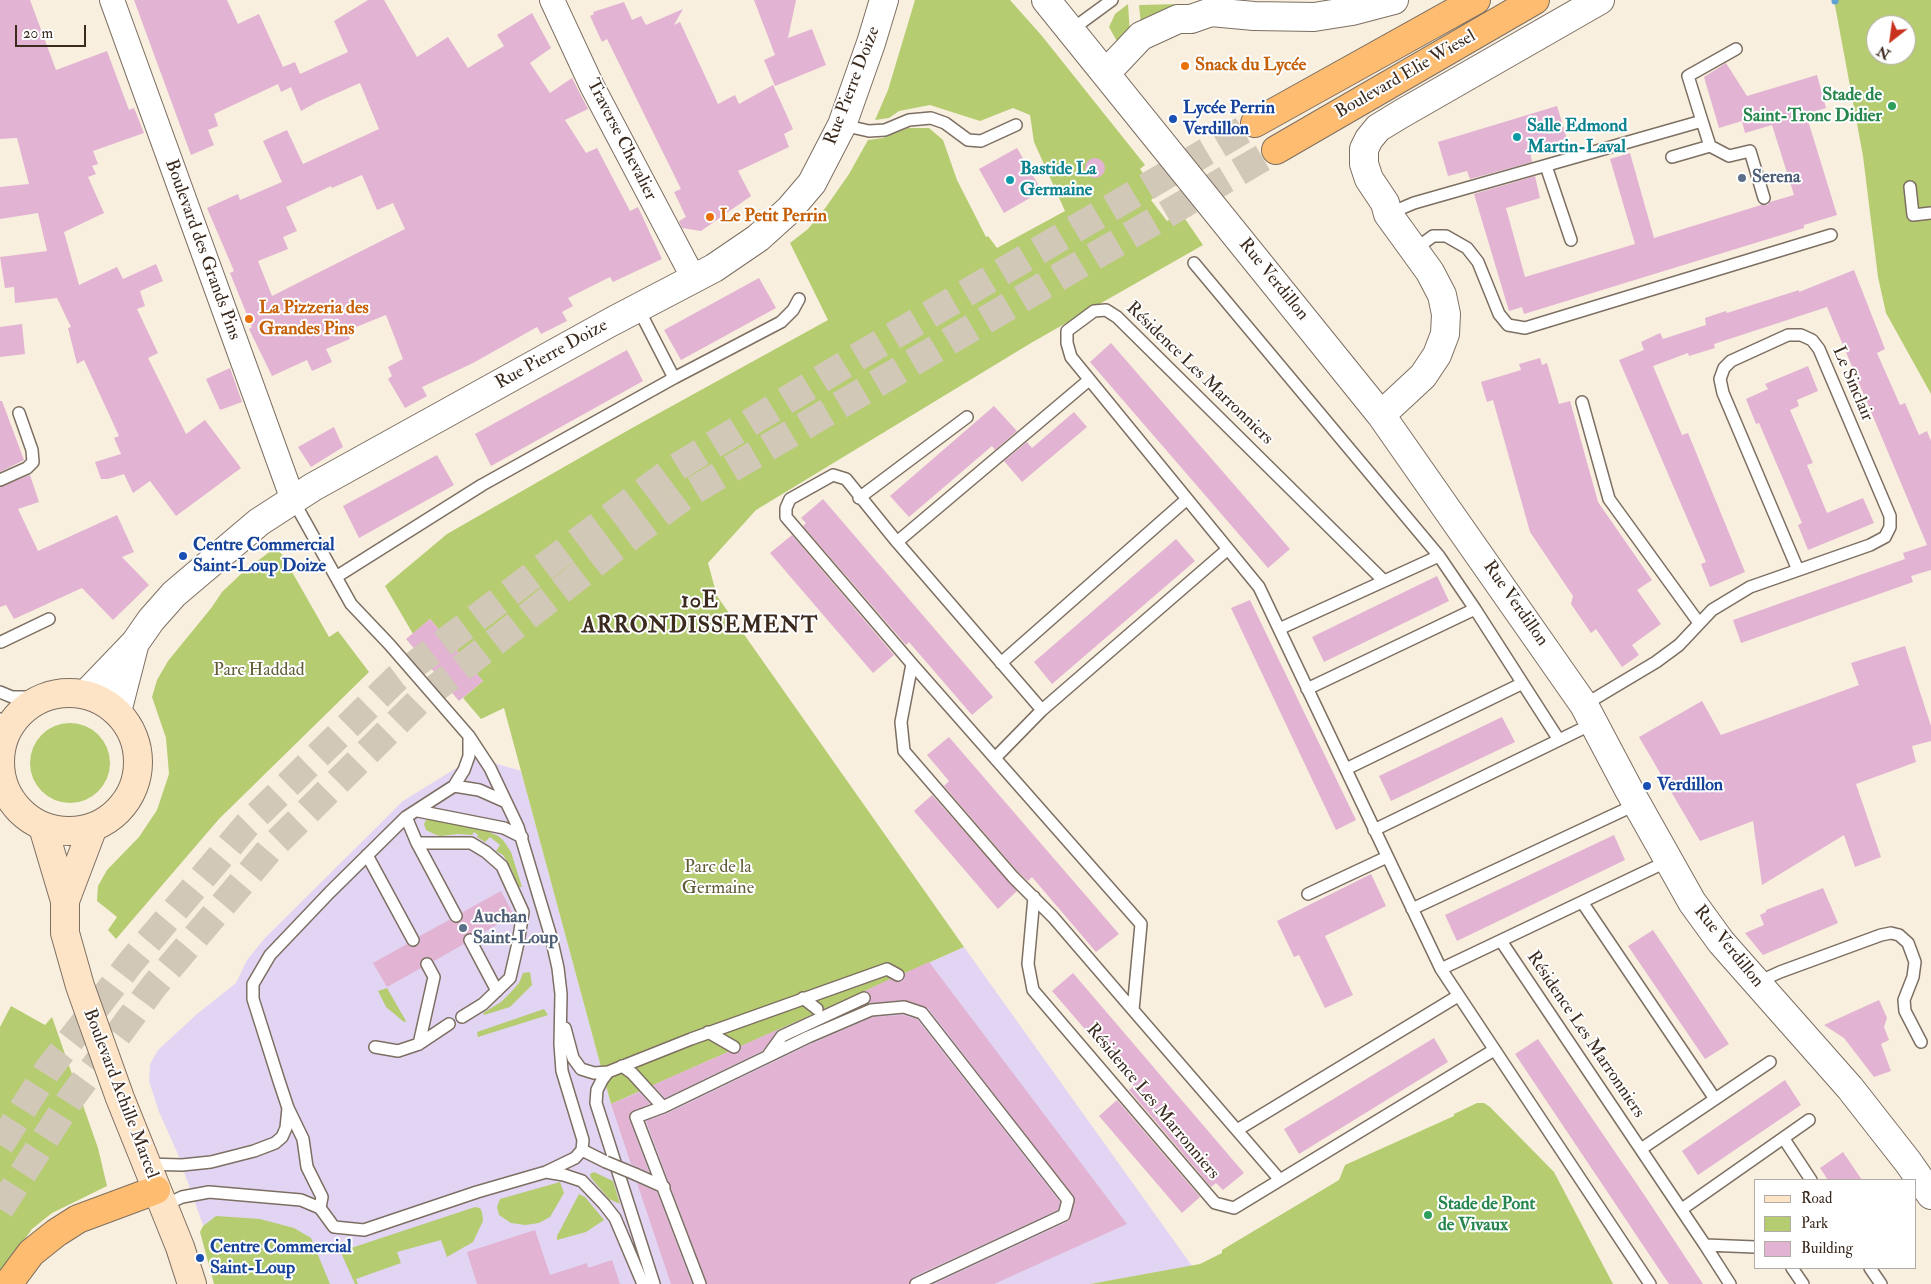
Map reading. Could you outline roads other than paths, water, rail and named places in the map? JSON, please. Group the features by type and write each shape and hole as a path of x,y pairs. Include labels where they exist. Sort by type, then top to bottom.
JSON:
{"highway":[{"name":"Boulevard Elie Wiesel","path":"1255,123 1476,0"},
{"name":"Boulevard Elie Wiesel","path":"1276,150 1535,0"},
{"path":"8,1284 31,1253 56,1233 78,1219 160,1198"}],"main road":[{"path":"65,693 86,694 102,701 117,712 133,735 137,748 138,769 133,790 122,807 106,821 93,827 68,832 43,827 20,811 5,796 0,772 2,735 18,715 31,704 46,697 65,693"},
{"name":"Boulevard Achille Marcel","path":"43,827 65,901 65,933 80,986 120,1098 180,1247 192,1284"},
{"name":"Boulevard Achille Marcel","path":"65,901 93,827"}],"street":[{"name":"Boulevard des Grands Pins","path":"112,0 293,500"},
{"name":"Traverse Chevalier","path":"552,0 592,86 694,279"},
{"name":"Rue Pierre Doize","path":"86,694 135,643 151,620 174,594 259,522 313,487 714,268 758,238 789,210 812,183 842,124 871,44 884,0"},
{"name":"Rue Verdillon","path":"1046,0 1381,415 1589,714 1692,902 1721,942 1850,1088 1908,1162 1931,1195"},
{"path":"1106,73 1141,36 1182,14 1191,19 1210,12 1254,16 1314,17 1352,11 1394,0"},
{"path":"1381,415 1423,376 1437,355 1445,334 1446,314 1442,295 1430,272 1388,214 1385,203 1369,179 1364,164 1364,149 1369,139 1401,114 1600,0"},
{"name":"Rue Pierre Doize","path":"117,712 135,643"}],"lane":[{"path":"1071,30 1112,0"},
{"path":"1710,146 1688,76 1736,49"},
{"path":"842,124 869,130 885,130 909,120 931,118 945,123 968,140 981,141 1016,125"},
{"path":"1388,214 1414,204 1702,121"},
{"path":"1672,157 1710,146 1729,156 1750,151 1764,198"},
{"path":"1546,166 1571,240"},
{"path":"1910,187 1913,215 1931,213"},
{"path":"1414,250 1433,236 1446,236 1467,248 1478,262 1499,314 1508,325 1525,328 1831,234"},
{"path":"1194,263 1439,556 1559,740"},
{"path":"336,577 482,485 674,378 781,322 793,310 799,299"},
{"path":"638,308 674,378"},
{"name":"Résidence Les Marronniers","path":"1384,581 1117,317 1106,310 1094,311 1067,331 1070,357 1259,587 1441,970 1650,1284"},
{"name":"Le Sinclair","path":"1589,714 1678,645 1712,610 1750,587 1870,545 1885,538 1890,527 1890,516 1819,348 1812,340 1801,335 1788,336 1731,361 1724,368 1720,378 1724,394 1798,570"},
{"path":"897,542 1089,380"},
{"path":"1582,402 1609,499 1700,623"},
{"path":"0,480 27,468 33,462 32,450 19,413"},
{"path":"859,498 968,417"},
{"path":"1042,710 859,498 846,479 833,475 790,499 786,508 786,517 912,664 1141,924 1133,1010"},
{"path":"1001,663 1187,499"},
{"path":"160,1198 182,1197 209,1192 301,1200 320,1208 334,1228 364,1230 477,1192 546,1172 574,1158 582,1150 583,1140 562,1072 560,1044 562,1014 558,968 522,837 490,768 468,736 389,644 351,604 293,500"},
{"path":"995,758 1042,710 1228,549"},
{"path":"1279,629 1439,556"},
{"path":"1307,688 1475,609"},
{"path":"0,642 49,619"},
{"path":"912,664 901,722 904,751 1013,877 1034,896 1280,1180"},
{"path":"1346,769 1521,684"},
{"path":"0,692 12,697 46,697"},
{"path":"1374,830 1559,740 1589,714"},
{"path":"320,1208 322,1196 307,1167 303,1139 288,1108 253,999 253,984 270,955 406,817 454,786 464,770 469,756 468,736"},
{"path":"454,786 479,790 506,802"},
{"path":"1412,910 1637,804"},
{"path":"418,810 504,828 522,837"},
{"path":"406,817 417,843 456,916"},
{"path":"417,843 471,843 486,852 502,866 523,912 510,978 483,1004 462,1017"},
{"path":"367,856 413,940"},
{"path":"1308,894 1387,857"},
{"path":"1441,970 1668,861"},
{"name":"Résidence Les Marronniers","path":"1034,896 1028,964 1033,990 1215,1203 1234,1208 1494,1050"},
{"path":"1582,902 1715,1099"},
{"path":"1756,983 1780,972 1881,935 1900,935 1908,943 1915,962 1913,977 1904,1000 1905,1011 1921,1042"},
{"path":"470,940 497,991"},
{"name":"Résidence Les Marronniers","path":"1501,941 1682,1209 1730,1284"},
{"path":"418,1044 434,977 427,964"},
{"path":"562,1014 573,1058 581,1069 594,1073 608,1072 708,1032 887,969 898,975"},
{"path":"1237,1130 1458,996"},
{"path":"803,998 817,1010"},
{"path":"767,1056 782,1036 864,998"},
{"path":"700,1284 636,1117 872,1010 904,1006 922,1013 1068,1200 1064,1215 916,1284"},
{"path":"375,1047 398,1051 418,1044 449,1024"},
{"path":"708,1032 734,1047"},
{"path":"1641,1149 1770,1062"},
{"path":"622,1066 632,1073 663,1106"},
{"path":"608,1072 597,1090 596,1103 654,1284"},
{"path":"146,1164 182,1165 211,1162 254,1151 275,1143 282,1137 286,1128 288,1108"},
{"path":"1682,1209 1809,1120"},
{"path":"1784,1139 1810,1179"},
{"path":"582,1150 664,1186"},
{"path":"546,1172 564,1175 582,1182 604,1204 615,1218 643,1284"},
{"path":"604,1204 624,1212"},
{"path":"1705,1245 1754,1247"},
{"path":"1793,1269 1803,1284"},
{"path":"1871,1269 1881,1284"}],"tunnel":[{"path":"0,1145 47,1071 131,962 247,825 397,678 672,470 854,359 1255,123"},
{"path":"0,1209 72,1097 154,986 271,848 418,702 611,551 686,495 1276,150"}],"place":[{"name":"Snack du Lycée","path":"1185,66"},
{"name":"Stade de Saint-Tronc Didier","path":"1892,106"},
{"name":"Lycée Perrin Verdillon","path":"1173,119"},
{"name":"Salle Edmond Martin-Laval","path":"1517,137"},
{"name":"Serena","path":"1742,178"},
{"name":"Bastide La Germaine","path":"1010,180"},
{"name":"Le Petit Perrin","path":"710,217"},
{"name":"La Pizzeria des Grandes Pins","path":"249,319"},
{"name":"Centre Commercial Saint-Loup Doize","path":"183,556"},
{"name":"Verdillon","path":"1647,786"},
{"name":"Auchan Saint-Loup","path":"463,928"},
{"name":"Stade de Pont de Vivaux","path":"1428,1215"},
{"name":"Centre Commercial Saint-Loup","path":"200,1258"}],"district":[{"name":"10E ARRONDISSEMENT","path":"700,614"}],"park label":[{"name":"Parc Haddad","path":"259,671"},
{"name":"Parc de la Germaine","path":"718,878"}]}
